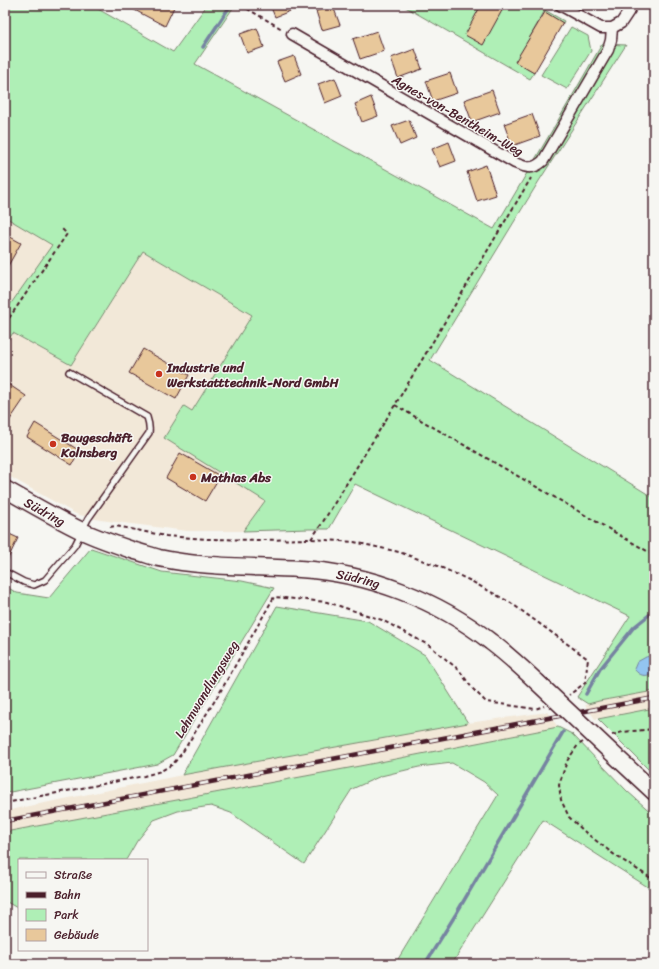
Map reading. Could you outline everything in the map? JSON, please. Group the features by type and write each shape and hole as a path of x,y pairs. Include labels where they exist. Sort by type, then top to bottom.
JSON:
{"main road":[{"name":"Südring","path":"5,489 82,531 120,546 158,558 200,564 301,569 340,574 380,584 421,600 455,617 491,641 654,792"}],"street":[{"path":"560,5 601,28 612,28 622,23 633,5"},
{"name":"Agnes-von-Bentheim-Weg","path":"292,34 515,163 523,167 532,168 543,161 608,50 612,28"}],"lane":[{"path":"5,572 24,582 34,585 45,580 75,545 88,519 149,433 150,428 147,417 69,372"}],"path":[{"path":"241,5 292,34"},
{"path":"311,539 395,405 534,174 532,168"},
{"path":"5,324 67,234 61,228"},
{"path":"395,405 654,555"},
{"path":"109,527 116,526 166,536 208,539 311,539 354,542 399,552 438,566 469,580 511,603 588,658 585,684 564,699"},
{"name":"Lehmwandlungsweg","path":"5,802 144,776 161,771 172,764 182,753 219,694 274,597 328,602 382,620 430,646 459,670 472,688 486,702 535,709 547,706"},
{"path":"623,732 654,729"},
{"path":"578,745 567,761 559,785 561,800 569,817 586,833 616,856 654,880"}],"shaded area":[{"path":"5,217 53,245 5,312"},
{"path":"143,251 252,315 192,411 184,406 265,502 243,531 187,531 100,520 76,514 5,474 5,344 13,333 71,365"},
{"path":"654,691 654,708 595,719 585,705 599,701"},
{"path":"547,712 558,727 365,765 5,832 5,811 182,775 468,723"}],"green space":[{"path":"5,5 91,5 173,52 207,5 235,5 195,64 494,229 602,44 626,45 539,181 430,360 654,498 654,691 588,704 577,697 630,616 355,484 329,529 243,531 265,501 164,438 184,406 192,411 252,315 143,251 71,365 13,333 5,344 5,312 52,245 5,217"},
{"path":"402,5 536,5 564,21 563,23 544,12 516,62 534,73 530,79"},
{"path":"571,27 588,36 591,51 567,89 541,75"},
{"path":"91,548 162,572 242,581 274,588 173,755 157,764 5,793 5,586 17,593 49,598"},
{"path":"277,606 368,621 425,655 468,723 182,775"},
{"path":"654,708 654,775 598,719"},
{"path":"558,727 572,734 627,791 654,815 654,891 543,820 452,964 395,964 498,795 484,782 452,763 419,767 381,776 352,789 304,864 231,813 211,806 178,811 154,820 137,841 127,859 18,859 18,908 5,901 5,832 365,765"}],"water":[{"path":"654,655 654,674 643,675 634,669 637,662"}],"building":[{"path":"125,5 175,5 165,26"},
{"path":"270,5 303,5 303,6 275,17"},
{"path":"481,5 505,5 483,45 465,35"},
{"path":"333,6 340,25 322,30 316,11"},
{"path":"545,12 563,23 534,73 515,62"},
{"path":"257,28 264,47 247,53 240,34"},
{"path":"377,31 384,51 360,59 353,39"},
{"path":"415,49 422,69 398,78 391,58"},
{"path":"294,56 301,74 285,81 277,62"},
{"path":"450,73 457,93 433,101 426,81"},
{"path":"335,78 342,96 325,103 318,84"},
{"path":"492,90 500,112 472,122 464,100"},
{"path":"371,97 378,116 362,122 355,104"},
{"path":"532,114 540,136 512,146 504,124"},
{"path":"409,120 416,138 400,145 392,126"},
{"path":"449,142 456,161 440,167 432,149"},
{"path":"486,165 496,195 477,201 467,172"},
{"path":"5,234 21,243 5,271"},
{"name":"Industrie und Werkstatttechnik-Nord GmbH","path":"143,349 189,375 176,399 129,373"},
{"path":"5,382 26,396 5,427"},
{"name":"Baugeschäft Kolnsberg","path":"35,423 80,451 72,465 27,437"},
{"name":"Mathias Abs","path":"180,453 220,476 205,501 166,478"},
{"path":"5,532 18,538 5,565"}],"waterway":[{"path":"203,47 230,6"},
{"path":"586,694 600,669 634,627 654,611"},
{"path":"425,964 563,732"}],"railway":[{"path":"5,821 654,698"}],"place":[{"name":"Industrie und Werkstatttechnik-Nord GmbH","path":"159,374"},
{"name":"Baugeschäft Kolnsberg","path":"53,444"},
{"name":"Mathias Abs","path":"193,477"}]}
